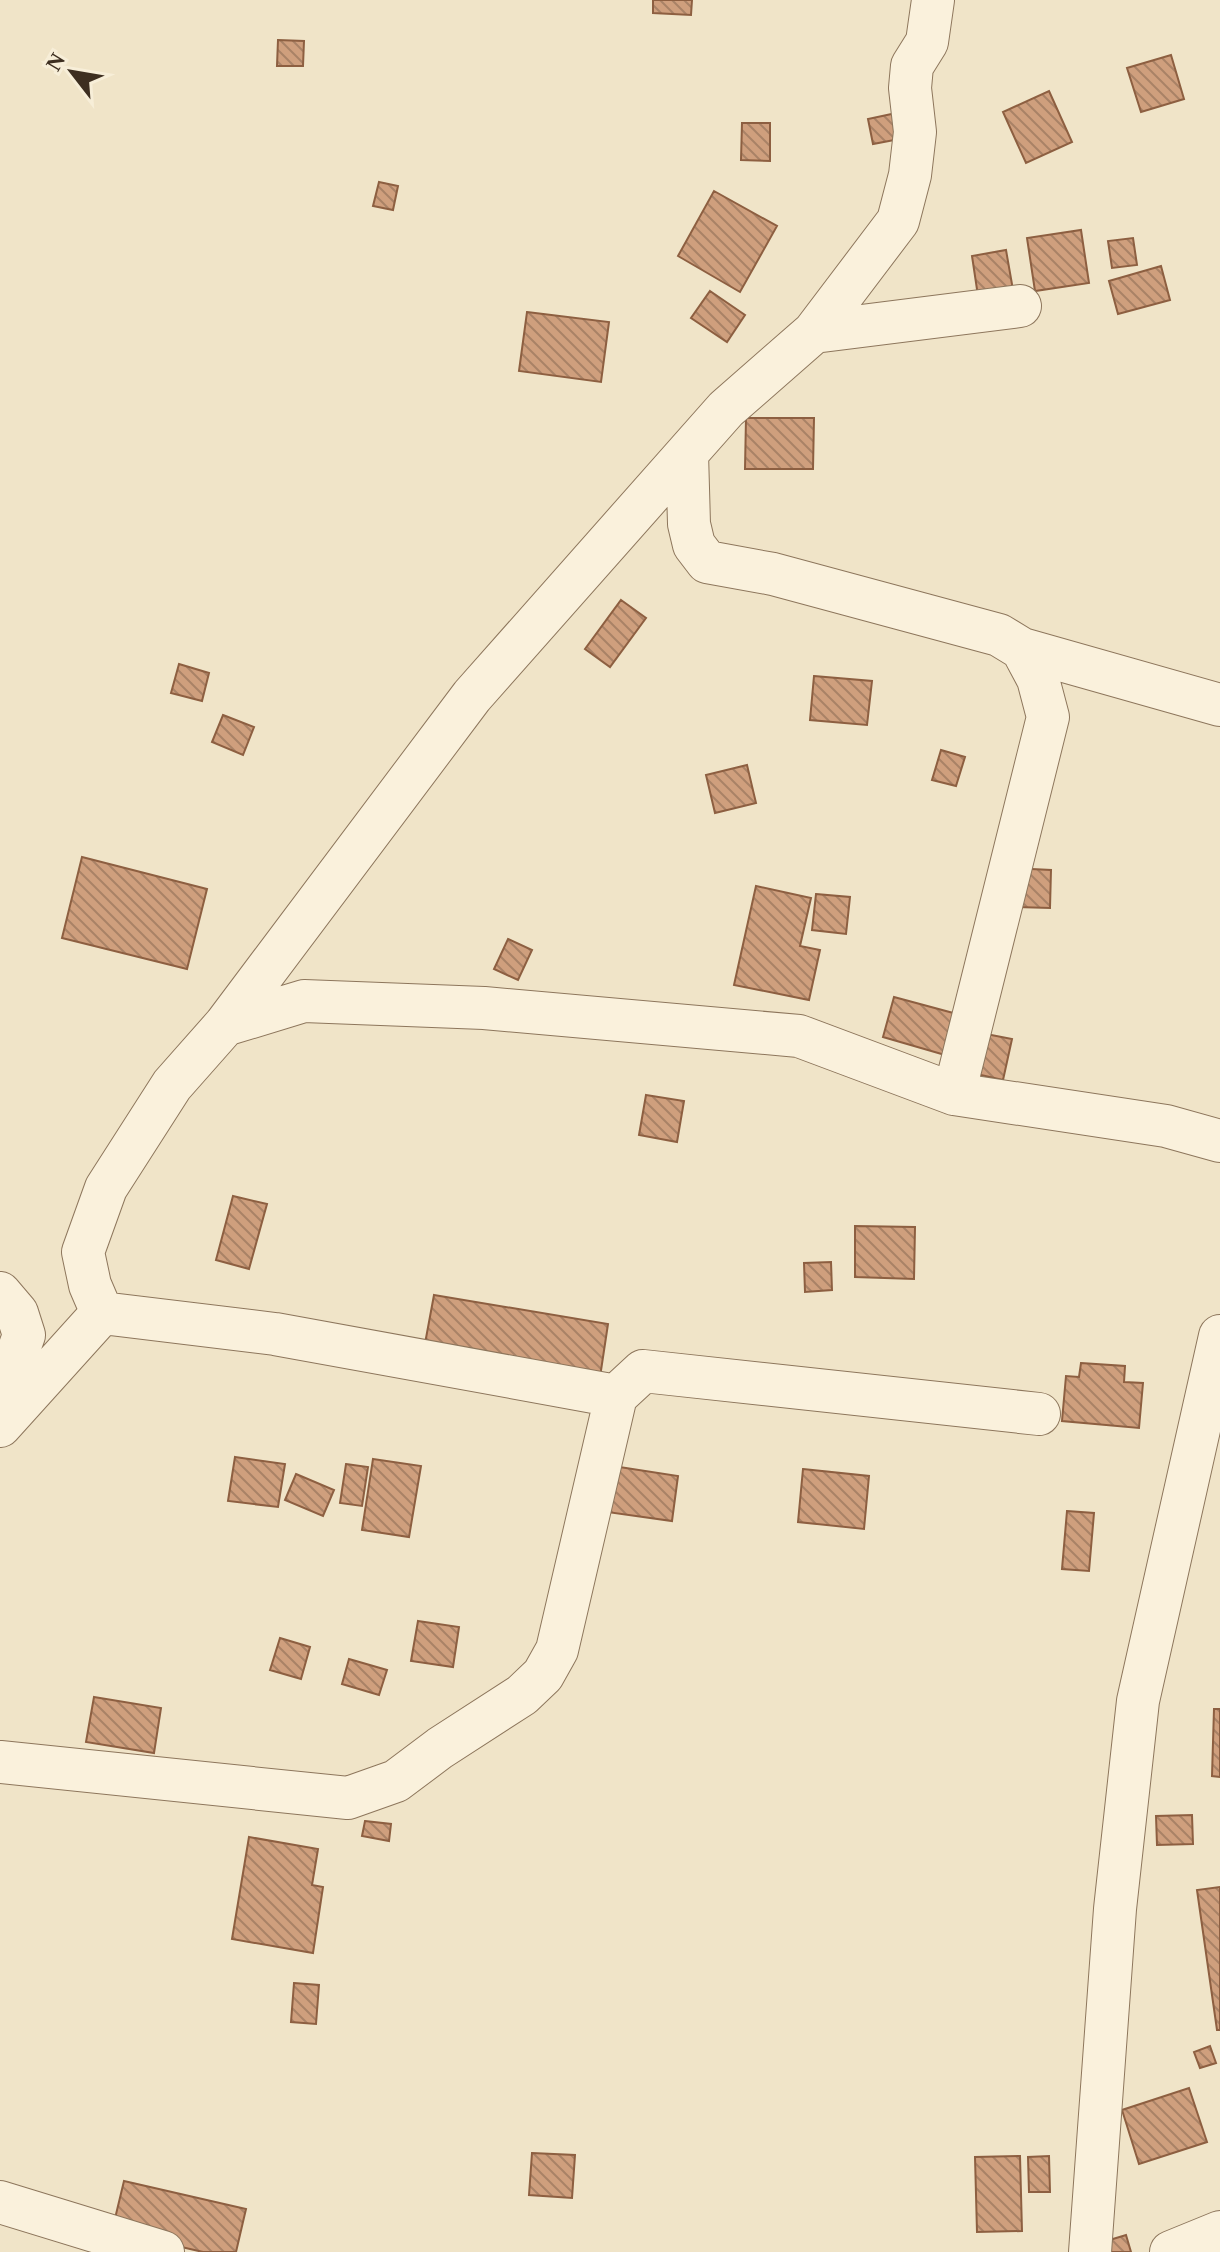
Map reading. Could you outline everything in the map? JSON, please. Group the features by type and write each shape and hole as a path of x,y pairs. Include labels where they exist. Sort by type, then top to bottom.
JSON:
{"street":[{"path":"927,42 933,0"},
{"path":"102,1313 90,1285 83,1252 106,1188 172,1085 225,1025 472,696 726,409 814,332 898,221 910,175 915,132 910,88 912,66 927,42 946,24 963,0"},
{"path":"814,332 1020,306"},
{"path":"687,453 689,524 694,545 707,562 773,574 999,635 1022,649 1220,705"},
{"path":"954,1094 1048,717 1038,679 1022,649"},
{"path":"225,1025 304,1001 484,1008 799,1036 954,1094 1166,1126 1220,1141"},
{"path":"0,1293 17,1313 24,1335 0,1402"},
{"path":"102,1313 275,1334 616,1396"},
{"path":"0,1426 102,1313"},
{"path":"1090,2252 1115,1909 1138,1701 1220,1336"},
{"path":"0,1762 348,1798 396,1781 440,1748 522,1695 543,1675 557,1650 616,1396 643,1371 1039,1414"},
{"path":"0,2202 163,2252"},
{"path":"1171,2252 1220,2232"}],"building":[{"path":"653,0 692,0 691,15 653,13"},
{"path":"278,40 304,41 303,66 277,66"},
{"path":"1171,55 1184,99 1141,112 1127,68"},
{"path":"1049,91 1072,142 1026,163 1003,112"},
{"path":"901,112 905,138 873,144 868,119"},
{"path":"742,123 770,123 770,161 741,160"},
{"path":"379,182 398,186 393,210 373,206"},
{"path":"714,191 777,226 740,292 678,256"},
{"path":"1081,230 1089,283 1035,291 1027,238"},
{"path":"1133,238 1137,265 1112,268 1108,241"},
{"path":"1006,250 1013,290 978,296 972,256"},
{"path":"1161,266 1170,300 1118,314 1109,281"},
{"path":"710,291 745,315 727,342 691,318"},
{"path":"527,312 609,322 601,382 519,371"},
{"path":"746,418 814,418 813,469 745,469"},
{"path":"621,600 646,618 610,667 585,649"},
{"path":"179,664 209,673 202,701 171,693"},
{"path":"814,676 872,681 867,725 810,720"},
{"path":"223,715 254,727 243,755 212,742"},
{"path":"941,750 965,757 956,786 932,780"},
{"path":"747,765 756,803 715,813 706,775"},
{"path":"82,857 207,889 187,969 62,938"},
{"path":"1013,868 1051,870 1050,908 1012,907"},
{"path":"756,886 811,898 800,946 820,950 809,1000 734,985"},
{"path":"816,894 850,897 846,934 812,930"},
{"path":"508,939 532,950 518,980 494,969"},
{"path":"894,997 957,1014 945,1055 883,1037"},
{"path":"981,1033 1012,1039 1003,1080 972,1073"},
{"path":"646,1095 684,1101 677,1142 639,1135"},
{"path":"233,1196 267,1204 249,1269 216,1260"},
{"path":"855,1226 915,1227 914,1279 855,1277"},
{"path":"831,1262 832,1290 805,1292 804,1263"},
{"path":"434,1295 608,1324 600,1377 424,1349"},
{"path":"1081,1363 1125,1366 1124,1382 1143,1383 1139,1428 1062,1421 1066,1376 1079,1377"},
{"path":"235,1457 285,1464 278,1507 228,1501"},
{"path":"373,1459 421,1466 409,1537 362,1530"},
{"path":"346,1464 368,1467 362,1506 340,1503"},
{"path":"613,1466 678,1476 672,1521 607,1512"},
{"path":"803,1469 869,1476 864,1529 798,1522"},
{"path":"296,1474 334,1490 323,1516 285,1500"},
{"path":"1067,1511 1094,1513 1089,1571 1062,1569"},
{"path":"418,1621 459,1627 453,1667 411,1661"},
{"path":"280,1638 310,1647 301,1679 270,1670"},
{"path":"349,1659 387,1670 379,1695 342,1684"},
{"path":"94,1697 161,1708 154,1753 86,1742"},
{"path":"1214,1709 1220,1709 1220,1777 1212,1776"},
{"path":"1192,1815 1193,1844 1157,1845 1156,1816"},
{"path":"365,1821 391,1824 389,1841 362,1836"},
{"path":"249,1837 318,1849 312,1885 323,1887 313,1953 232,1939"},
{"path":"1220,1887 1220,2030 1217,2030 1197,1890"},
{"path":"294,1983 319,1985 316,2024 291,2022"},
{"path":"1210,2046 1216,2063 1200,2068 1194,2052"},
{"path":"1189,2088 1207,2142 1139,2164 1122,2110"},
{"path":"532,2153 575,2155 572,2198 529,2195"},
{"path":"1020,2156 1022,2231 977,2232 975,2157"},
{"path":"1049,2156 1050,2192 1029,2192 1028,2157"},
{"path":"124,2181 246,2209 236,2252 203,2252 112,2231"},
{"path":"1126,2235 1131,2252 1106,2252 1103,2242"}]}
